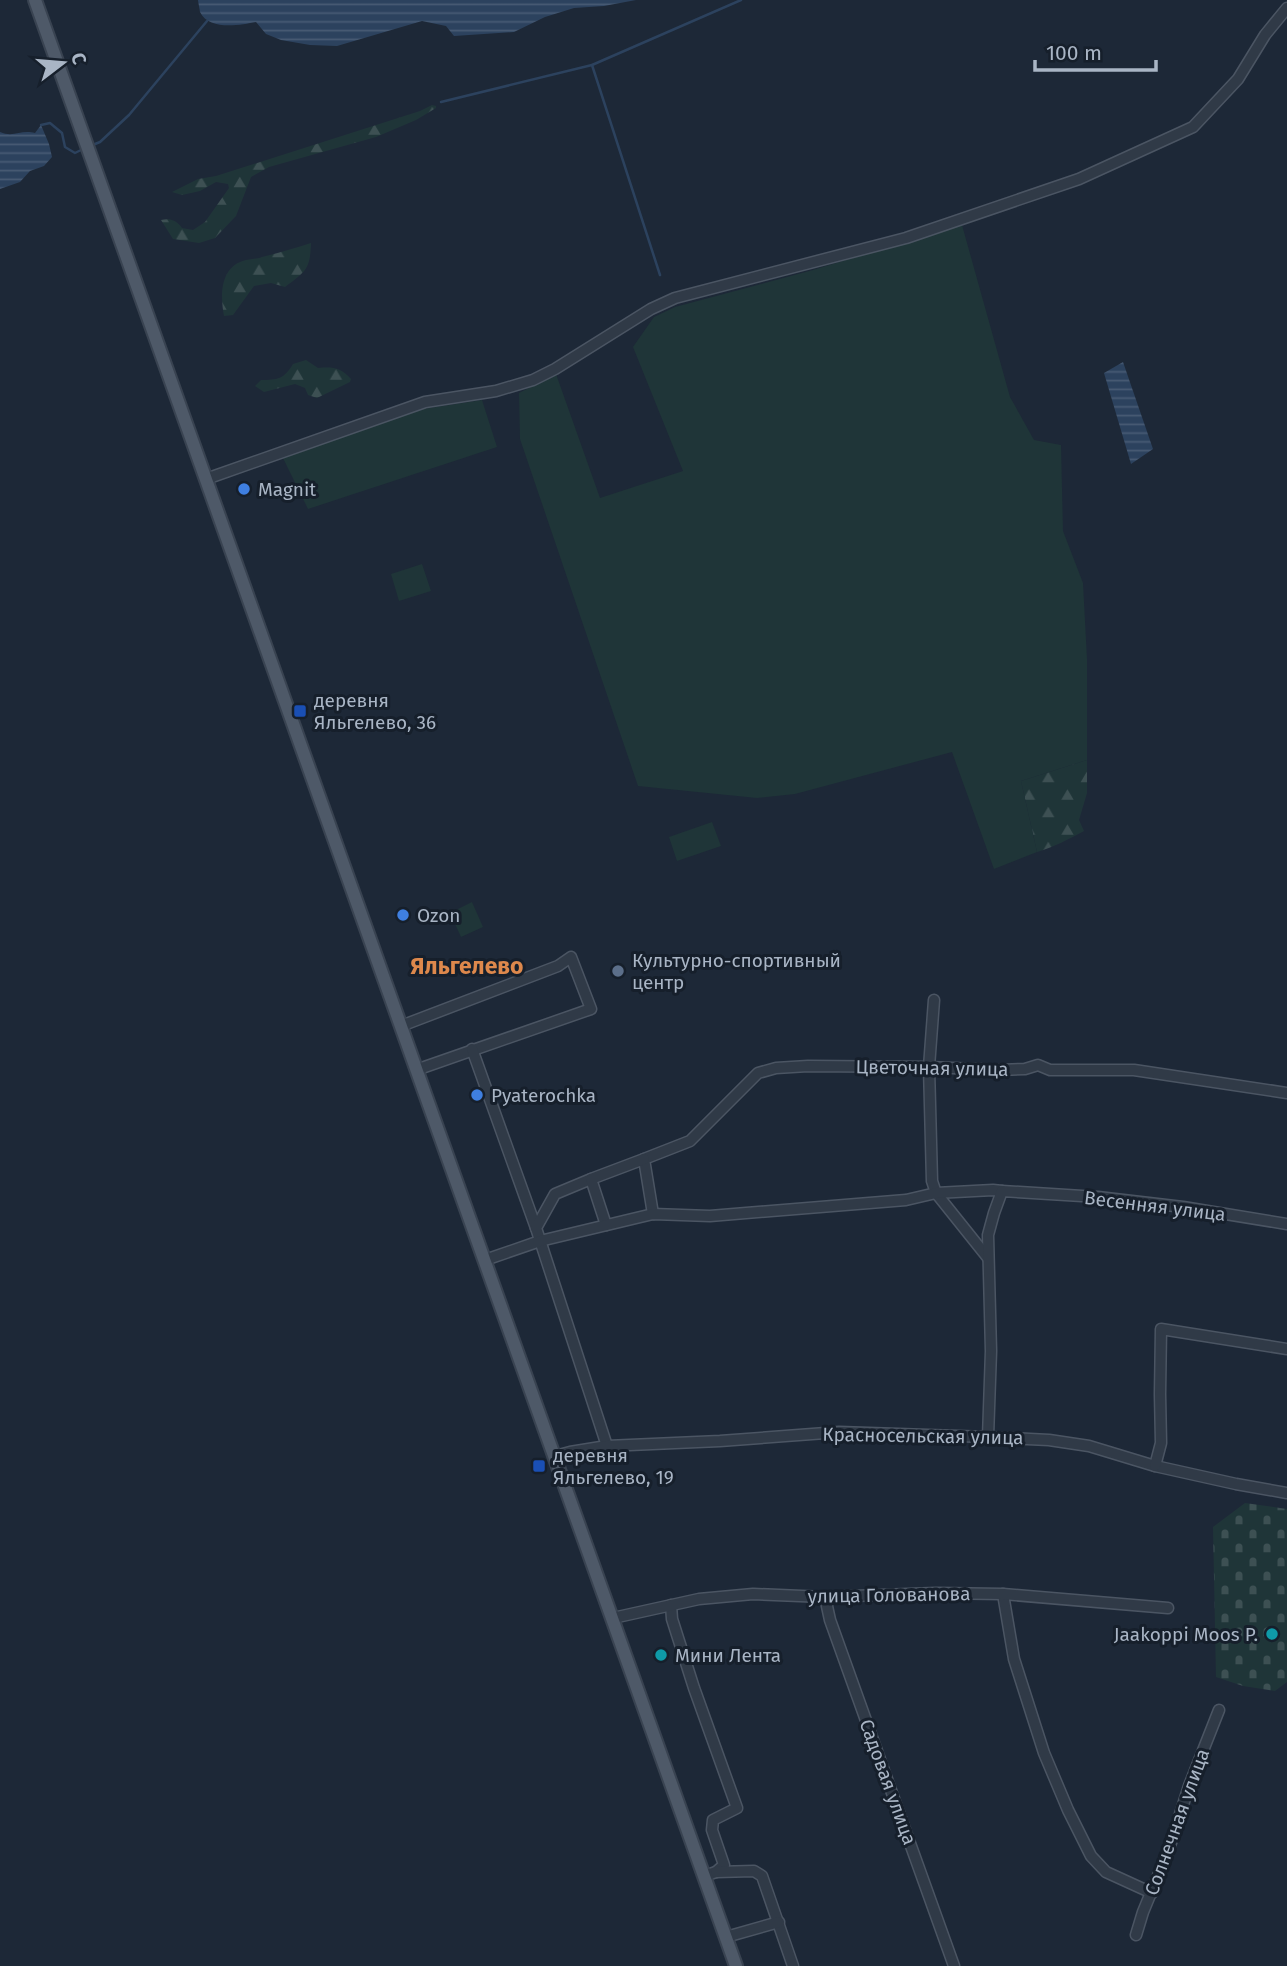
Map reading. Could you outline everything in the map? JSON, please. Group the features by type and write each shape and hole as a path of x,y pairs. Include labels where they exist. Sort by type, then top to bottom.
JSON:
{"main road":[{"path":"36,0 613,1618 710,1874 736,1966"}],"street":[{"path":"206,478 425,402 496,391 533,380 651,309 675,298 906,238 1091,173 1194,127 1238,79 1265,34 1287,8"},
{"path":"401,1026 558,966 570,957 591,1009 416,1070"},
{"path":"934,1000 929,1067 932,1181 936,1193 988,1258"},
{"path":"472,1049 536,1228 607,1446"},
{"name":"Цветочная улица","path":"536,1228 555,1194 690,1141 758,1073 776,1068 929,1067 1000,1070 1025,1069 1038,1065 1050,1070 1134,1070 1287,1093"},
{"path":"644,1159 653,1214"},
{"path":"592,1179 606,1225"},
{"name":"Весенняя улица","path":"485,1260 540,1241 653,1214 710,1216 993,1189 1023,1194 1098,1197 1183,1207 1287,1224"},
{"path":"988,1437 991,1351 988,1235 1002,1192"},
{"path":"1155,1466 1161,1443 1161,1329 1287,1349"},
{"name":"Красносельская улица","path":"555,1456 607,1446 839,1432 1049,1440 1089,1446 1155,1466 1287,1493"},
{"name":"улица Голованова","path":"613,1618 699,1600 754,1594 825,1597 936,1593 1003,1594 1167,1608"},
{"path":"1003,1594 1014,1659 1044,1753 1068,1810 1091,1856 1106,1872 1152,1893"},
{"name":"Садовая улица","path":"825,1597 830,1620 954,1966"},
{"path":"671,1605 672,1619 694,1688 737,1808 713,1820 712,1830 724,1865 710,1874"},
{"name":"Солнечная улица","path":"1136,1935 1219,1710"},
{"path":"710,1874 754,1871 762,1876 793,1966"},
{"path":"726,1937 779,1922"}],"green space":[{"path":"432,105 436,108 416,120 376,137 269,167 251,177 236,216 215,238 199,243 173,239 161,220 173,220 182,228 193,230 205,222 229,188 228,184 216,182 200,191 182,195 172,192 198,179 216,176"},
{"path":"962,225 1010,397 1034,440 1061,445 1063,531 1083,583 1087,659 1087,760 1021,781 1037,852 994,869 952,752 795,794 757,798 638,786 520,439 519,393 556,374 600,498 683,471 633,347 654,317 675,307 813,270"},
{"path":"311,243 308,265 298,277 285,287 271,283 254,286 233,315 224,316 222,291 231,268 246,260"},
{"path":"306,360 318,368 340,370 351,379 350,382 317,398 308,395 305,388 295,384 264,392 255,386 261,380 280,378 293,364"},
{"path":"482,400 497,447 308,509 282,456 423,409"},
{"path":"422,564 431,591 399,601 391,574"},
{"path":"1087,760 1087,793 1079,820 1084,831 1037,852 1021,781"},
{"path":"712,822 721,846 677,861 669,837"},
{"path":"472,902 483,927 461,937 450,913"},
{"path":"1245,1503 1287,1509 1287,1682 1275,1691 1243,1686 1216,1677 1213,1527"}],"water":[{"path":"198,0 636,0 574,8 545,17 514,32 454,36 446,26 422,21 337,46 281,40 266,34 256,22 225,25 210,22 200,12"},
{"path":"41,125 52,157 44,166 30,171 20,182 0,189 0,132 35,133"},
{"path":"1123,362 1153,449 1131,464 1104,373"}],"waterway":[{"path":"441,102 592,65 741,0"},
{"path":"95,144 129,115 207,21"},
{"path":"592,65 660,275"},
{"path":"41,125 50,123 62,133 65,147 75,153 81,150"}],"place":[{"name":"Magnit","path":"244,489"},
{"name":"деревня Яльгелево, 36","path":"300,711"},
{"name":"Ozon","path":"403,915"},
{"name":"Культурно-спортивный центр","path":"618,971"},
{"name":"Pyaterochka","path":"477,1095"},
{"name":"деревня Яльгелево, 19","path":"539,1466"},
{"name":"Jaakoppi Moos P.","path":"1272,1634"},
{"name":"Мини Лента","path":"661,1655"}],"district":[{"name":"Яльгелево","path":"467,966"}]}
